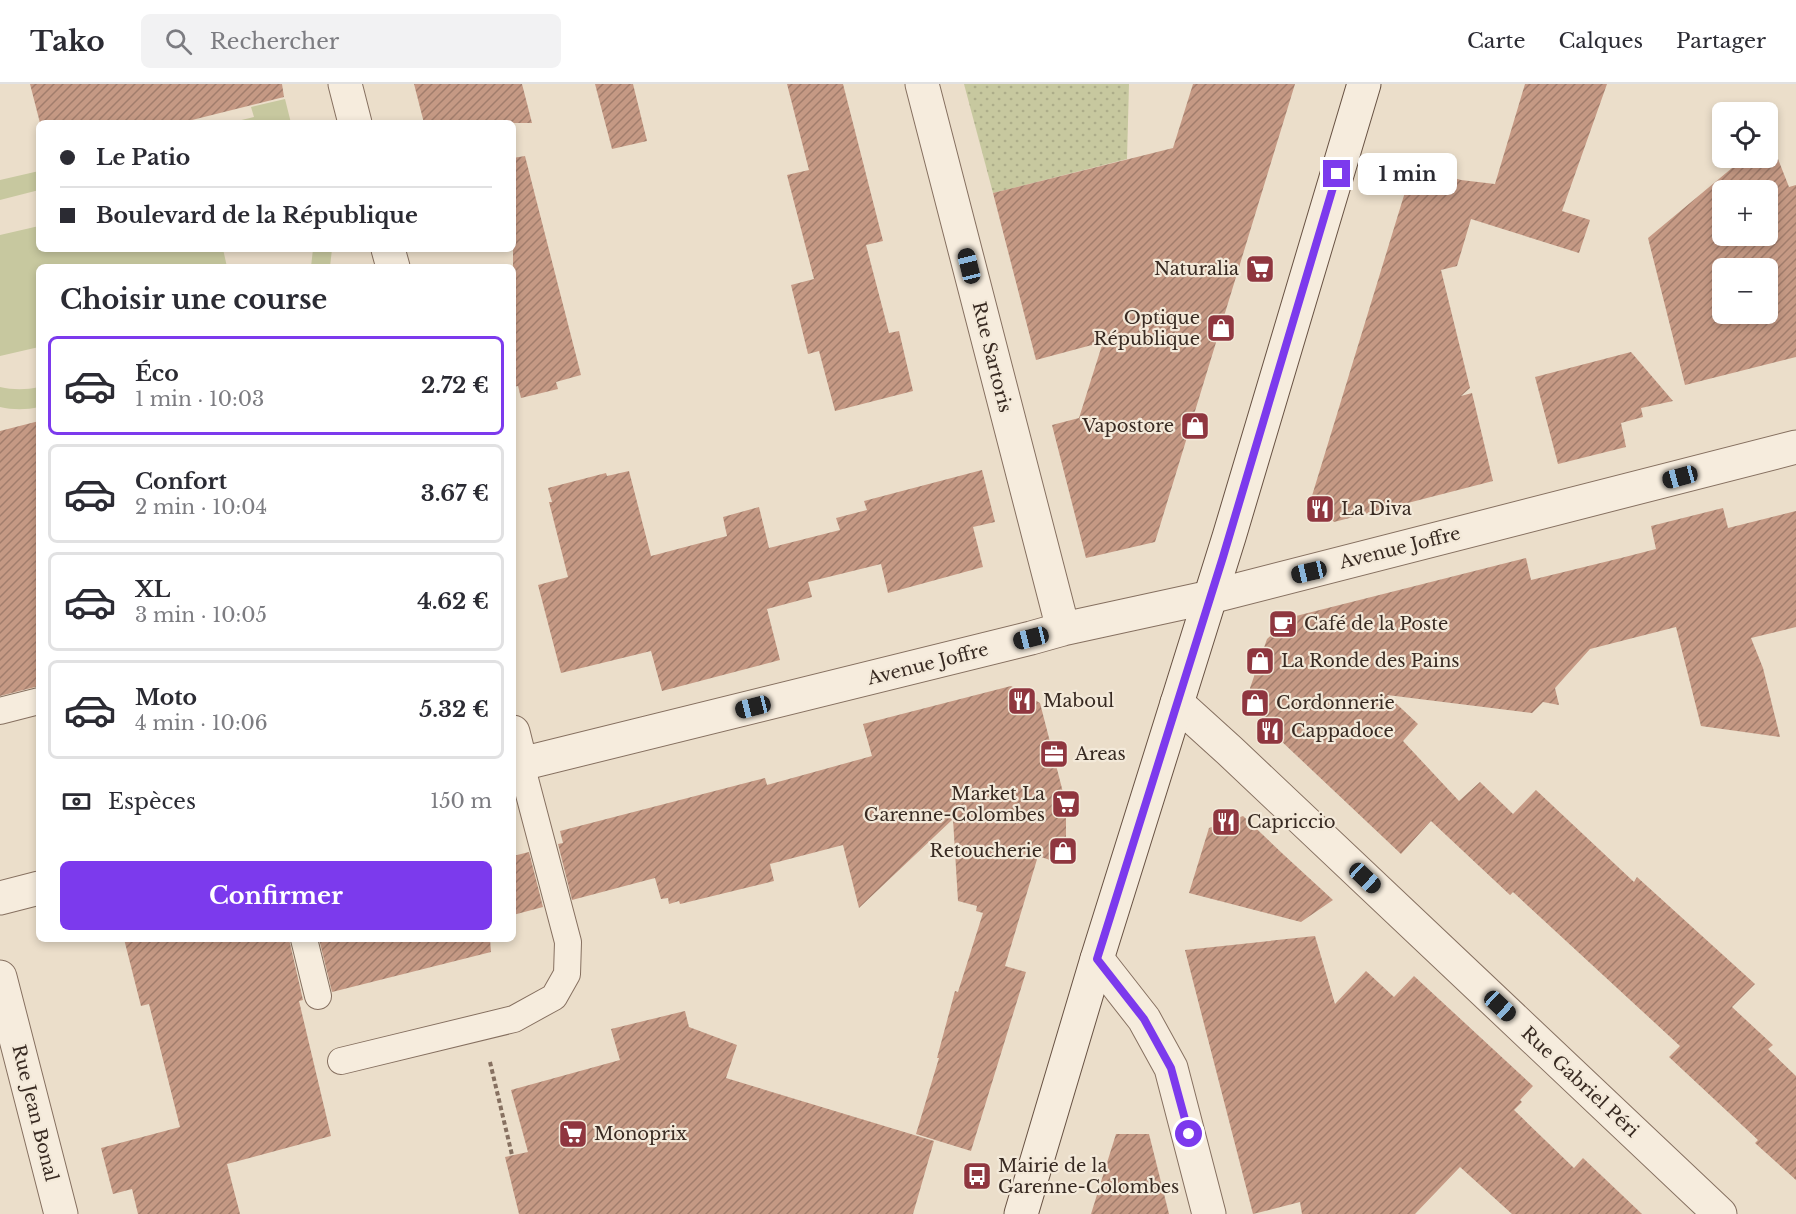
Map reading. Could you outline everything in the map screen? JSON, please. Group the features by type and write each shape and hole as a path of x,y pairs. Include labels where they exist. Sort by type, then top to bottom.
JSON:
{"street":[{"path":"345,84 355,120"},
{"name":"Rue Sartoris","path":"922,84 1063,629"},
{"path":"1021,1214 1364,84"},
{"name":"Avenue Joffre","path":"517,765 1063,629 1210,597 1796,447"},
{"name":"Rue Gabriel Péri","path":"1177,704 1230,751 1720,1214"},
{"path":"0,898 36,889"},
{"path":"1097,959 1144,1019 1171,1068 1209,1214"},
{"name":"Rue Jean Bonal","path":"0,976 61,1214"}],"lane":[{"path":"0,711 36,702"},
{"path":"341,1061 514,1019 554,997 567,974 568,942 517,765"},
{"path":"305,942 318,996"}],"path":[{"path":"482,1027 512,1155"}],"green space":[{"path":"964,84 1129,84 1127,159 993,193"},
{"path":"285,99 290,120 242,120 254,117 251,107"},
{"path":"36,172 36,191 0,200 0,180"},
{"path":"36,227 36,252 224,252 226,264 36,264 36,348 0,356 0,235"},
{"path":"313,252 332,252 330,264 311,264"},
{"path":"0,387 10,389 36,388 36,408 10,409 0,407"}],"building":[{"path":"30,84 282,84 284,97 192,120 39,120"},
{"path":"414,84 522,84 532,123 516,123 516,120 423,120"},
{"path":"595,84 633,84 647,141 612,149"},
{"path":"787,84 843,84 883,241 866,245 889,333 899,331 913,391 835,411 819,351 808,354 791,285 814,279 787,175 809,170"},
{"path":"1193,84 1295,84 1155,542 1086,558 1052,425 1079,418 1103,342 1036,360 993,193 1173,148"},
{"path":"1525,84 1607,84 1562,211 1590,220 1579,253 1471,219 1457,266 1441,270 1470,388 1461,396 1472,393 1493,481 1334,522 1311,499 1413,166 1461,180 1495,184"},
{"path":"525,156 581,375 556,382 558,389 521,398 518,386 516,386 516,264 513,264 513,252 516,252 516,158"},
{"path":"1778,159 1789,187 1796,185 1796,357 1685,385 1648,238 1712,185 1712,246 1778,246 1778,180 1718,180 1732,168 1778,168"},
{"path":"1631,352 1673,401 1641,408 1643,417 1621,423 1626,447 1558,464 1535,377"},
{"path":"36,422 36,687 0,696 0,431"},
{"path":"982,470 995,522 973,527 983,567 888,593 881,564 808,582 812,597 767,609 780,660 662,691 651,651 561,673 538,585 568,577 549,502 552,502 548,488 606,473 607,476 629,471 651,556 727,536 723,517 759,507 769,548 840,530 836,518 867,510 864,501"},
{"path":"1723,508 1728,528 1796,511 1796,627 1751,638 1763,668 1780,737 1701,726 1676,627 1590,649 1555,688 1559,705 1543,702 1532,713 1387,695 1418,724 1403,741 1459,801 1480,782 1513,814 1536,790 1634,882 1637,877 1755,984 1732,1007 1773,1045 1768,1049 1796,1076 1796,1180 1755,1143 1758,1140 1669,1057 1680,1046 1513,892 1510,895 1431,821 1401,854 1261,722 1250,688 1267,639 1292,617 1526,558 1531,580 1621,558 1656,549 1651,526"},
{"path":"1011,686 1040,703 1066,804 1066,841 1059,863 1038,856 1005,966 1026,972 971,1151 916,1134 939,1058 937,1058 955,991 958,992 983,913 976,911 977,906 958,901 953,819 859,908 843,845 770,864 774,881 680,904 679,901 669,904 668,898 661,899 655,878 572,900 558,844 563,843 560,831 765,778 767,785 872,756 863,724"},
{"path":"1243,816 1333,900 1301,922 1189,893 1209,828"},
{"path":"529,852 543,907 516,914 516,855"},
{"path":"1315,936 1335,1004 1366,971 1394,997 1414,976 1533,1086 1514,1110 1574,1168 1583,1158 1642,1214 1512,1214 1460,1167 1415,1214 1302,1214 1300,1202 1253,1214 1185,950"},
{"path":"125,942 290,942 303,1000 299,1001 331,1136 227,1164 240,1214 138,1214 132,1189 113,1194 101,1148 180,1127 149,1004 141,1006"},
{"path":"320,942 490,942 491,952 332,992"},
{"path":"685,1011 689,1027 737,1045 726,1078 934,1141 913,1214 519,1214 505,1157 528,1152 511,1090 620,1060 611,1029"},
{"path":"1116,1134 1149,1134 1169,1214 1091,1214"}],"place":[{"name":"Naturalia","path":"1260,269"},
{"name":"Optique République","path":"1221,328"},
{"name":"Vapostore","path":"1195,426"},
{"name":"La Diva","path":"1320,509"},
{"name":"Café de la Poste","path":"1283,624"},
{"name":"La Ronde des Pains","path":"1260,661"},
{"name":"Maboul","path":"1022,701"},
{"name":"Cordonnerie","path":"1255,703"},
{"name":"Cappadoce","path":"1270,731"},
{"name":"Areas","path":"1054,754"},
{"name":"Market La Garenne-Colombes","path":"1066,804"},
{"name":"Capriccio","path":"1226,822"},
{"name":"Retoucherie","path":"1063,851"},
{"name":"Monoprix","path":"573,1134"},
{"name":"Mairie de la Garenne-Colombes","path":"977,1176"}],"route":[{"path":"1189,1134 1171,1068 1144,1019 1097,959 1223,557 1337,174"}]}
